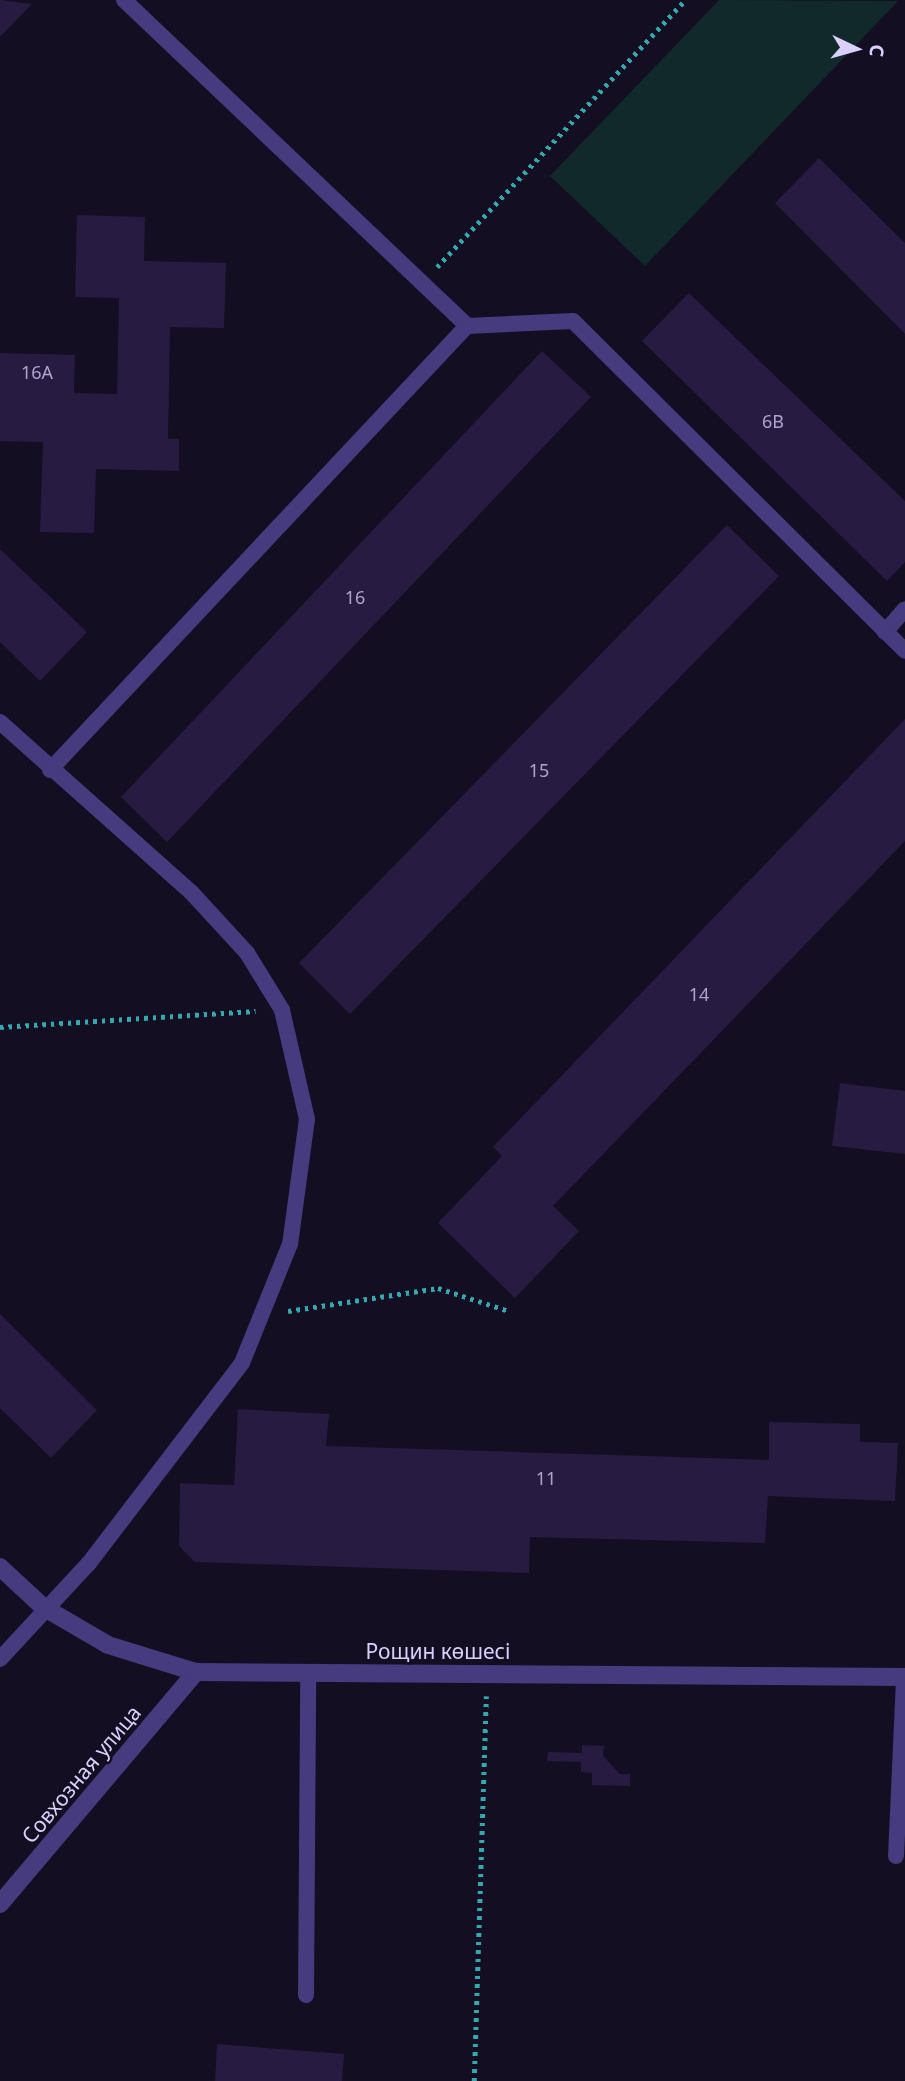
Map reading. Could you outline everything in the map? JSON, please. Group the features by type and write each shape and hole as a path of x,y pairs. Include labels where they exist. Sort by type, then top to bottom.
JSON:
{"street":[{"name":"Рощин көшесі","path":"0,1567 43,1607 108,1645 196,1672 904,1677"},
{"name":"Совхозная улица","path":"0,1904 196,1672"}],"lane":[{"path":"124,0 467,327"},
{"path":"50,770 467,327 573,321 905,651"},
{"path":"885,632 905,609"},
{"path":"0,722 50,770 191,892 247,953 282,1010 307,1119 290,1244 265,1315 242,1363 143,1497 43,1607 0,1659"},
{"path":"306,1995 308,1673"},
{"path":"896,1856 904,1677"}],"path":[{"path":"422,283 685,0"},
{"path":"0,1027 282,1010"},
{"path":"265,1315 438,1288 509,1311"},
{"path":"474,2081 487,1674"}],"green space":[{"path":"719,0 898,1 645,266 550,176"}],"building":[{"path":"0,0 32,4 0,37"},
{"path":"819,158 905,243 905,334 775,203"},
{"path":"77,215 145,217 144,261 226,263 224,328 170,327 168,439 179,439 179,471 96,469 94,533 40,532 43,442 0,441 0,353 75,355 74,393 117,394 119,298 75,297"},
{"path":"689,293 905,501 905,562 887,581 642,341"},
{"path":"542,351 591,397 167,842 121,797"},
{"path":"727,525 779,576 350,1014 299,963"},
{"path":"0,549 87,632 40,681 0,642"},
{"path":"905,719 905,841 553,1206 579,1231 515,1298 438,1223 502,1156 493,1147"},
{"path":"840,1083 905,1091 905,1154 832,1146"},
{"path":"0,1314 97,1410 51,1458 0,1408"},
{"path":"238,1409 329,1414 326,1446 769,1460 769,1422 860,1424 860,1442 898,1443 895,1501 768,1496 765,1543 530,1537 529,1573 195,1562 179,1546 180,1483 234,1485"},
{"path":"582,1745 604,1746 603,1756 620,1774 630,1774 630,1786 592,1785 592,1773 581,1772 581,1762 547,1761 548,1752 582,1753"},
{"path":"217,2044 344,2054 342,2081 215,2081"}]}
